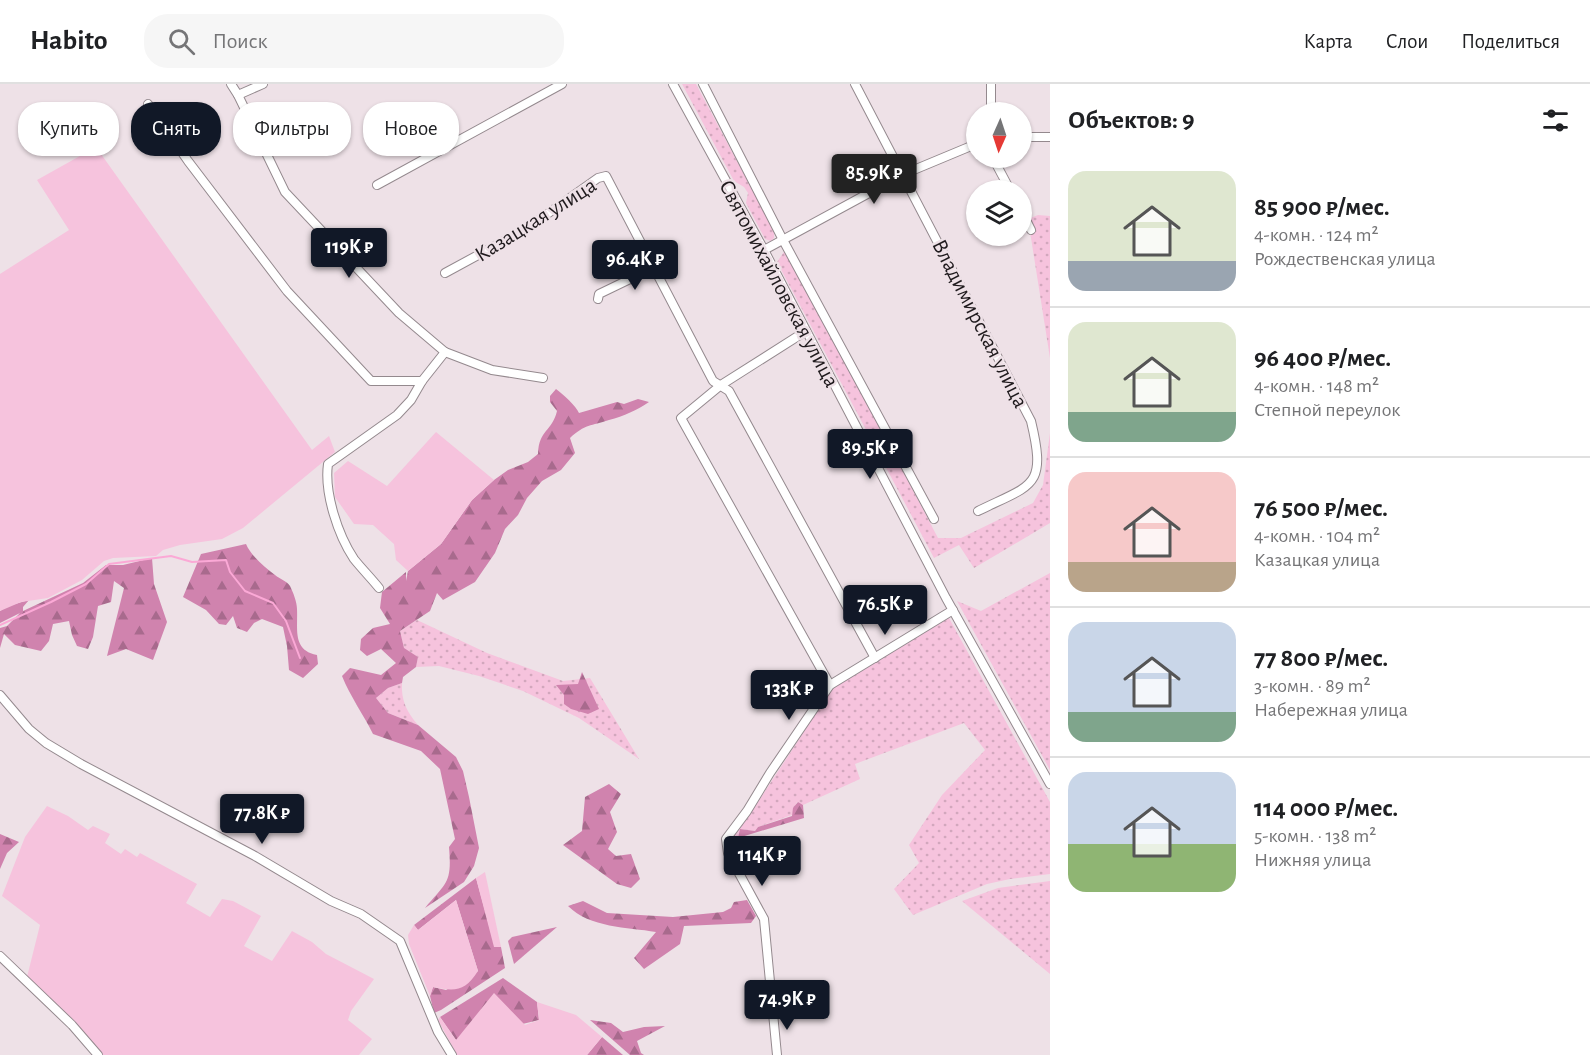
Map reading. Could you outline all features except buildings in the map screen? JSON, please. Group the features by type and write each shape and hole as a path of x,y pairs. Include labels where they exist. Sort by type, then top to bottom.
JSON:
{"street":[{"path":"231,84 285,192 399,314 445,352 492,370 543,378"},
{"path":"238,95 263,84"},
{"path":"377,185 562,84"},
{"name":"Святомихайловская улица","path":"673,84 764,250 953,610 1050,784"},
{"name":"Святомихайловская улица","path":"703,84 783,240 934,519"},
{"name":"Владимирская улица","path":"855,84 1032,421 1039,451 1035,478 1028,486 978,511"},
{"path":"991,84 991,102"},
{"path":"1032,137 1050,137"},
{"path":"764,250 904,174 966,148"},
{"path":"184,156 287,291 371,381 422,381"},
{"name":"Казацкая улица","path":"445,273 526,229 598,178 606,176 713,381 729,391 874,658"},
{"path":"598,299 599,294 655,267"},
{"path":"806,331 721,385 681,418 830,685"},
{"path":"379,588 353,557 338,525 330,501 328,465 362,438 397,415 411,400 422,381 445,352"},
{"path":"777,1055 764,919 728,853 726,839 830,685 953,610"},
{"path":"0,695 29,729 72,759 255,856 331,901 361,914 400,941 438,1032 452,1055"},
{"path":"0,956 72,1025 98,1055"}],"shaded area":[{"path":"682,84 696,84 774,231 774,238 771,241 765,239 746,203 748,193 744,187 734,181"},
{"path":"80,156 102,156 312,450 329,436 335,452 243,528 222,539 180,545 163,550 156,556 113,558 104,561 82,580 48,598 21,602 0,611 0,274 69,230 37,180"},
{"path":"1038,215 1050,216 1050,358 1032,244 1032,217"},
{"path":"786,249 938,538 961,538 1033,503 1043,485 1050,433 1050,523 974,568 959,545 934,558 777,262"},
{"path":"436,432 494,480 472,500 441,544 408,571 396,560 394,544 373,525 354,524 335,497 334,473 348,461 387,486"},
{"path":"1050,573 1050,770 957,601 981,611"},
{"path":"949,618 1050,802 1050,874 987,884 913,915 894,889 919,863 909,845 942,795 985,750 964,723 855,764 860,779 803,805 797,802 792,815 758,827 755,831 741,829 738,838 732,836 754,808 832,689"},
{"path":"417,620 487,653 563,681 590,678 639,759 579,718 523,691 479,676 439,666 416,667 418,657 404,649 400,631"},
{"path":"402,683 406,706 418,725 388,713 376,698 388,688"},
{"path":"47,806 68,816 88,830 93,826 110,834 105,843 121,854 125,849 137,857 140,853 197,884 186,903 210,917 222,899 233,901 261,916 244,946 272,961 292,931 312,942 326,954 374,979 351,1011 348,1020 372,1039 359,1055 102,1055 74,1023 27,977 40,925 2,896 25,837"},
{"path":"485,872 501,947 494,947 476,878"},
{"path":"1050,881 1050,974 962,901 998,888"},
{"path":"456,900 478,971 464,986 454,989 433,987 430,996 409,944 408,935 414,925 418,930"},
{"path":"494,993 525,1025 539,1020 537,1002 576,1015 602,1037 587,1055 457,1055 438,1020 440,1017 456,1040"}],"green space":[{"path":"556,389 579,413 617,402 624,404 638,399 649,402 625,415 584,428 570,438 575,453 561,470 542,481 527,498 518,515 505,529 495,553 475,582 443,600 437,593 430,611 400,631 404,648 418,657 416,667 403,677 402,683 388,688 376,698 388,713 418,725 456,757 463,771 479,848 474,866 464,882 425,908 449,875 449,847 455,839 440,769 421,751 373,734 342,676 350,668 381,675 396,663 381,649 367,656 360,650 361,639 373,628 390,624 380,608 382,592 406,572 406,581 408,571 441,544 472,500 494,480 508,470 528,462 538,454 543,435 557,411 550,402 550,396"},
{"path":"246,544 259,561 290,586 296,600 297,631 300,644 303,649 317,655 318,664 303,678 289,670 283,627 262,619 254,623 247,632 237,628 233,616 226,625 219,624 206,610 183,597 201,554"},
{"path":"152,558 154,584 167,622 153,660 126,649 107,656 124,588 114,581 111,602 98,606 93,637 88,649 77,646 69,621 53,624 49,641 41,651 15,645 4,634 0,648 0,628 7,626 20,613 0,623 0,611 8,606 29,600 23,607 23,611 83,583 106,565 123,565"},
{"path":"582,672 599,709 588,714 571,709 564,704 564,695 556,685 578,684"},
{"path":"609,784 621,794 610,812 617,832 608,849 616,856 631,854 640,879 631,888 617,884 563,845 582,831 585,797"},
{"path":"798,802 803,805 804,818 738,838 740,829 755,831 758,827 792,816 793,808"},
{"path":"0,834 19,842 7,853 0,869"},
{"path":"476,878 495,947 501,947 505,968 434,1013 430,996 433,987 446,990 478,971 456,900 418,930 414,925"},
{"path":"747,900 756,916 751,923 684,926 680,944 644,969 634,958 656,932 598,923 587,919 568,906 583,901 607,913 673,917 723,912 731,908 734,902"},
{"path":"557,927 514,964 508,941 512,937"},
{"path":"503,978 537,1002 539,1020 456,1040 440,1017"},
{"path":"590,1020 611,1023 623,1032 644,1027 665,1026 637,1041 644,1055 630,1055"},
{"path":"602,1037 623,1055 587,1055"}],"waterway":[{"path":"0,625 86,584 109,564 171,556 192,562 226,560 230,572 245,591 273,603 286,621 300,658"}]}
